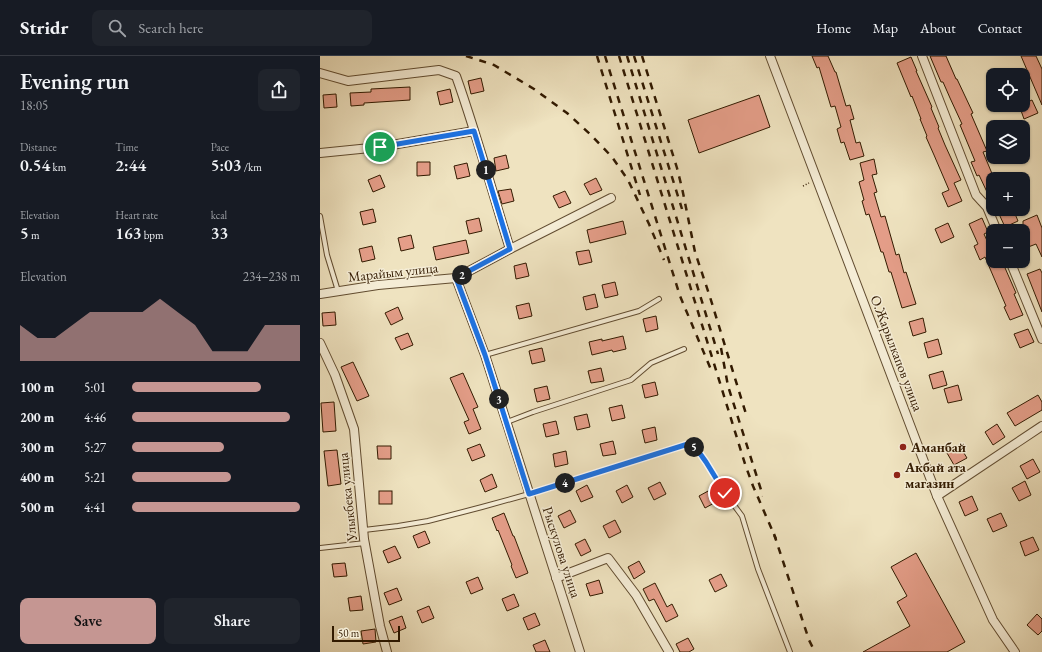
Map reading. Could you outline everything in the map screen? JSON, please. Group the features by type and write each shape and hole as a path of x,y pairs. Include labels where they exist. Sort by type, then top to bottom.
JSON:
{"street":[{"name":"О.Жарылкапов улица","path":"770,56 937,496 993,620 1015,652"},
{"path":"922,56 976,195 987,207 994,224"},
{"path":"320,73 348,81 439,70 456,76 510,249"},
{"path":"320,153 380,147 474,131"},
{"name":"Марайым улица","path":"320,294 378,285 456,278 611,198"},
{"path":"1013,268 1042,339"},
{"name":"Рыскулова улица","path":"456,278 485,355 580,652"},
{"name":"Улыкбека улица","path":"320,343 335,375 354,429 365,543 380,626 387,652"},
{"path":"937,496 1042,426"},
{"path":"556,578 608,558 636,595 669,652"}],"lane":[{"path":"320,216 327,255 338,291"},
{"path":"485,355 639,311 659,299"},
{"path":"506,422 631,380 651,363 684,348"},
{"path":"364,530 428,521 482,507 529,494 688,444 696,448 742,516 758,569 790,652"},
{"path":"320,548 365,543"}],"building":[{"path":"812,56 828,56 836,72 846,106 850,105 854,119 850,120 856,143 860,142 864,156 850,160 844,142 841,143 837,129 841,127 835,106 831,107 819,67 817,68"},
{"path":"930,56 946,56 973,113 971,114 986,149 986,151 983,152 986,164 988,164 991,172 986,172 986,190 979,175 977,176 971,162 975,161 960,125 962,124 943,82 941,82"},
{"path":"1021,56 1036,56 1042,69 1042,105 1030,77 1030,68 1026,68"},
{"path":"911,57 932,107 931,108 939,127 938,128 961,180 954,183 962,201 948,207 942,193 949,190 926,137 927,136 912,96 911,97 897,63"},
{"path":"481,78 484,91 471,94 468,81"},
{"path":"410,87 410,100 364,103 364,105 351,106 350,93 371,92 371,89"},
{"path":"450,89 453,102 440,105 437,92"},
{"path":"336,94 337,107 324,108 323,95"},
{"path":"759,95 770,127 699,153 688,120"},
{"path":"1032,100 1038,113 1024,119 1022,112 1030,112 1030,101"},
{"path":"506,155 509,168 496,171 494,158"},
{"path":"874,159 877,174 872,175 877,192 874,193 881,217 885,216 896,255 899,254 904,273 906,272 916,304 902,308 891,272 889,272 869,214 866,215 862,201 864,200 859,182 864,180 860,163"},
{"path":"417,162 430,162 430,175 417,176"},
{"path":"467,163 470,176 457,179 454,166"},
{"path":"380,175 385,187 373,192 368,180"},
{"path":"596,178 602,190 590,195 584,184"},
{"path":"511,189 514,201 502,204 498,191"},
{"path":"565,191 571,203 559,208 553,196"},
{"path":"373,209 376,222 363,225 360,212"},
{"path":"1037,215 1042,228 1042,257 1036,244 1030,246 1030,224 1023,224 1023,221"},
{"path":"1000,216 1016,216 1018,221 1012,224 1004,224"},
{"path":"479,218 482,231 469,234 466,221"},
{"path":"982,218 986,227 986,233 984,234 986,238 986,259 985,257 980,260 974,246 978,244 969,224"},
{"path":"623,221 626,234 590,243 587,230"},
{"path":"948,223 954,237 941,243 935,229"},
{"path":"411,235 414,248 401,251 398,238"},
{"path":"466,240 469,253 436,260 433,247"},
{"path":"372,246 375,259 362,262 359,249"},
{"path":"589,250 592,262 579,265 576,252"},
{"path":"526,263 529,276 516,279 514,266"},
{"path":"990,268 1005,268 1016,293 1014,294 1023,315 1010,320 1004,307 1006,306"},
{"path":"1040,269 1042,273 1042,312 1027,274"},
{"path":"615,282 618,295 605,298 602,285"},
{"path":"595,294 598,307 586,310 583,297"},
{"path":"529,303 532,316 519,319 516,306"},
{"path":"398,307 403,319 391,325 385,313"},
{"path":"335,312 336,325 323,326 322,313"},
{"path":"656,316 658,329 646,332 643,319"},
{"path":"923,318 926,332 913,336 909,322"},
{"path":"1028,329 1034,342 1020,348 1014,334"},
{"path":"408,333 413,345 401,350 395,338"},
{"path":"623,336 626,349 613,352 612,350 592,355 589,342 602,339 602,341"},
{"path":"938,339 942,354 928,358 924,343"},
{"path":"542,348 545,361 532,364 529,351"},
{"path":"353,362 369,396 357,401 341,367"},
{"path":"601,368 604,381 591,383 588,371"},
{"path":"943,371 947,385 933,389 929,375"},
{"path":"463,373 478,407 473,409 481,429 469,434 464,422 469,420 450,378"},
{"path":"655,382 658,395 645,398 642,385"},
{"path":"958,385 962,400 948,403 944,389"},
{"path":"547,386 550,399 537,402 534,389"},
{"path":"1038,395 1042,402 1042,410 1015,426 1007,413"},
{"path":"334,402 336,431 323,432 321,403"},
{"path":"622,405 625,418 612,421 609,408"},
{"path":"587,414 590,427 577,430 574,417"},
{"path":"556,421 559,434 546,437 543,424"},
{"path":"997,424 1005,437 993,445 985,432"},
{"path":"655,427 657,440 645,443 642,430"},
{"path":"613,441 616,454 603,456 600,444"},
{"path":"480,444 485,456 472,461 467,449"},
{"path":"959,445 967,458 954,465 947,453"},
{"path":"377,446 391,446 391,459 378,459"},
{"path":"337,450 341,484 328,486 324,451"},
{"path":"566,451 568,464 555,467 553,454"},
{"path":"1033,459 1040,472 1027,479 1020,466"},
{"path":"492,474 497,487 485,492 480,480"},
{"path":"1025,481 1031,495 1019,501 1012,488"},
{"path":"660,482 666,494 654,500 648,488"},
{"path":"587,485 593,497 581,502 576,491"},
{"path":"627,485 633,497 622,503 616,491"},
{"path":"710,490 716,502 705,508 699,496"},
{"path":"379,491 392,491 392,504 379,504"},
{"path":"972,496 978,510 965,516 959,502"},
{"path":"570,510 576,522 564,528 558,516"},
{"path":"504,513 528,573 516,578 492,518"},
{"path":"1001,513 1007,526 993,532 987,519"},
{"path":"615,520 621,532 609,538 603,526"},
{"path":"425,531 430,543 418,548 413,536"},
{"path":"1033,537 1039,550 1025,556 1020,542"},
{"path":"585,539 591,551 581,556 575,544"},
{"path":"395,546 401,558 388,563 383,551"},
{"path":"916,553 965,642 947,652 863,652 910,626 897,602 907,596 891,567"},
{"path":"639,561 645,572 634,579 628,567"},
{"path":"345,563 347,576 334,577 332,564"},
{"path":"721,574 727,586 715,592 709,580"},
{"path":"478,577 483,589 471,594 466,582"},
{"path":"599,580 603,593 590,596 586,584"},
{"path":"655,583 667,607 672,604 678,616 666,622 654,599 649,601 643,589"},
{"path":"397,588 402,600 389,605 384,593"},
{"path":"514,594 519,606 507,611 502,599"},
{"path":"361,596 363,610 350,611 348,598"},
{"path":"429,606 434,618 422,623 417,611"},
{"path":"535,613 540,625 528,630 523,618"},
{"path":"1037,614 1042,619 1042,631 1038,635 1027,625"},
{"path":"402,616 406,628 394,633 389,621"},
{"path":"375,629 376,642 363,644 361,631"},
{"path":"688,638 694,649 689,652 680,652 676,644"},
{"path":"545,640 550,652 536,652 533,645"}],"railway":[{"path":"466,56 494,65 534,89 567,113 591,135 612,157 628,180 664,260"},
{"path":"597,56 640,195"},
{"path":"605,56 680,296 712,372"},
{"path":"619,56 745,464 776,539"},
{"path":"627,56 718,354"},
{"path":"634,56 682,209"},
{"path":"642,56 677,168 695,252 746,414"},
{"path":"721,348 728,386 763,496"},
{"path":"774,534 809,640 815,652"}],"place":[{"name":"Аманбай","path":"903,447"},
{"name":"Акбай ата магазин","path":"897,475"}],"route":[{"path":"380,147 474,131 510,249 456,278 485,355 529,494 688,444 696,448 725,493"}]}
